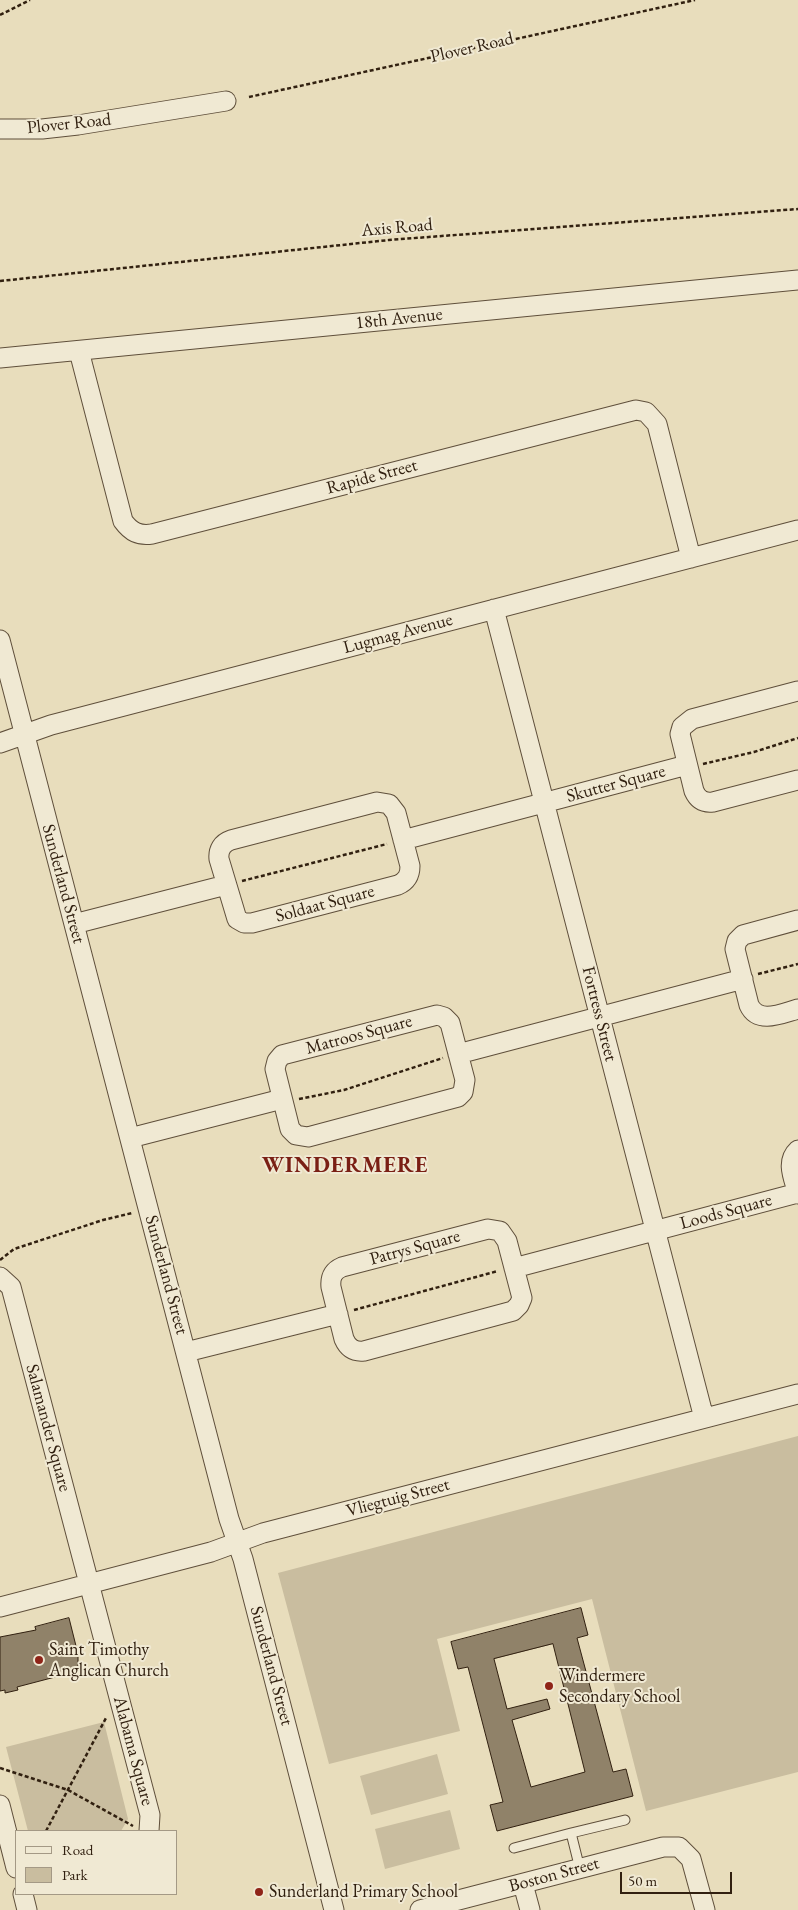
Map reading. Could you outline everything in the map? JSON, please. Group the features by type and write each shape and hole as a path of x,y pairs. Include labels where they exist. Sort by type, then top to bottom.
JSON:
{"street":[{"name":"Plover Road","path":"0,129 42,129 78,126 226,101"},
{"name":"18th Avenue","path":"0,358 798,280"},
{"name":"Rapide Street","path":"79,351 123,521 127,527 140,534 162,532 636,410 651,415 657,424 691,558"},
{"name":"Lugmag Avenue","path":"0,743 51,725 798,530"},
{"name":"Fortress Street","path":"494,609 704,1418"},
{"name":"Sunderland Street","path":"0,640 229,1519 237,1543 334,1910"},
{"name":"Skutter Square","path":"798,692 688,721 682,726 680,734 696,795 701,800 709,803 798,780"},
{"name":"Skutter Square","path":"544,802 687,765"},
{"name":"Soldaat Square","path":"377,802 385,802 394,810 410,870 408,878 402,884 252,923 240,921 234,916 226,885 219,855 221,847 227,842 377,802"},
{"path":"403,840 544,802"},
{"path":"74,924 226,885"},
{"path":"798,920 747,933 740,937 735,948 751,1009 757,1015 768,1016 798,1009"},
{"path":"458,1054 743,979"},
{"name":"Matroos Square","path":"437,1015 448,1020 458,1054 466,1084 464,1092 458,1097 308,1137 296,1135 290,1129 275,1069 277,1061 282,1055 437,1015"},
{"path":"130,1138 282,1099"},
{"name":"Loods Square","path":"655,1230 798,1194 790,1163 793,1155 798,1150"},
{"name":"Patrys Square","path":"492,1229 500,1231 506,1237 522,1298 519,1305 510,1313 360,1351 352,1349 346,1343 338,1314 330,1283 332,1275 342,1267 492,1229"},
{"path":"514,1268 655,1230"},
{"name":"Salamander Square","path":"0,1277 11,1287 90,1584"},
{"path":"186,1352 338,1314"},
{"name":"Vliegtuig Street","path":"0,1607 211,1552 263,1533 798,1394"},
{"name":"Alabama Square","path":"90,1584 150,1816 141,1829"},
{"path":"0,1806 15,1864"},
{"name":"Boston Street","path":"420,1910 663,1847 679,1847 691,1859 705,1910"},
{"path":"523,1884 530,1910"},
{"path":"23,1895 27,1910"}],"lane":[{"path":"514,1848 625,1820"},
{"path":"571,1833 580,1869"}],"path":[{"path":"0,15 30,0"},
{"name":"Plover Road","path":"249,97 695,0"},
{"name":"Axis Road","path":"0,281 389,240 798,209"},
{"path":"687,765 754,752 798,738"},
{"path":"226,885 403,840"},
{"path":"743,979 798,964"},
{"path":"282,1099 293,1101 344,1090 458,1054"},
{"path":"0,1260 14,1249 103,1220 148,1209"},
{"path":"338,1314 514,1268"},
{"path":"47,1830 107,1716"},
{"path":"0,1768 68,1790 141,1829"}],"green space":[{"name":"Windermere Secondary School","path":"798,1436 798,1772 646,1811 592,1599 437,1639 460,1731 329,1764 278,1573"},
{"path":"104,1722 128,1819 122,1830 28,1830 6,1747"},
{"path":"437,1754 448,1794 371,1815 360,1776"},
{"path":"450,1810 460,1849 385,1869 375,1829"}],"building":[{"path":"581,1608 588,1635 577,1638 613,1772 626,1769 633,1796 497,1831 490,1805 503,1802 468,1667 458,1669 451,1642","holes":["553,1644 585,1772 531,1787 512,1720 550,1709 547,1699 507,1709 494,1659"]},
{"name":"Saint Timothy Anglican Church","path":"69,1618 78,1654 78,1671 17,1687 18,1690 5,1693 5,1690 0,1691 0,1637 36,1630 35,1627"}],"place":[{"name":"Saint Timothy Anglican Church","path":"39,1660"},
{"name":"Windermere Secondary School","path":"549,1686"},
{"name":"Sunderland Primary School","path":"259,1892"}],"district":[{"name":"WINDERMERE","path":"345,1166"}]}
